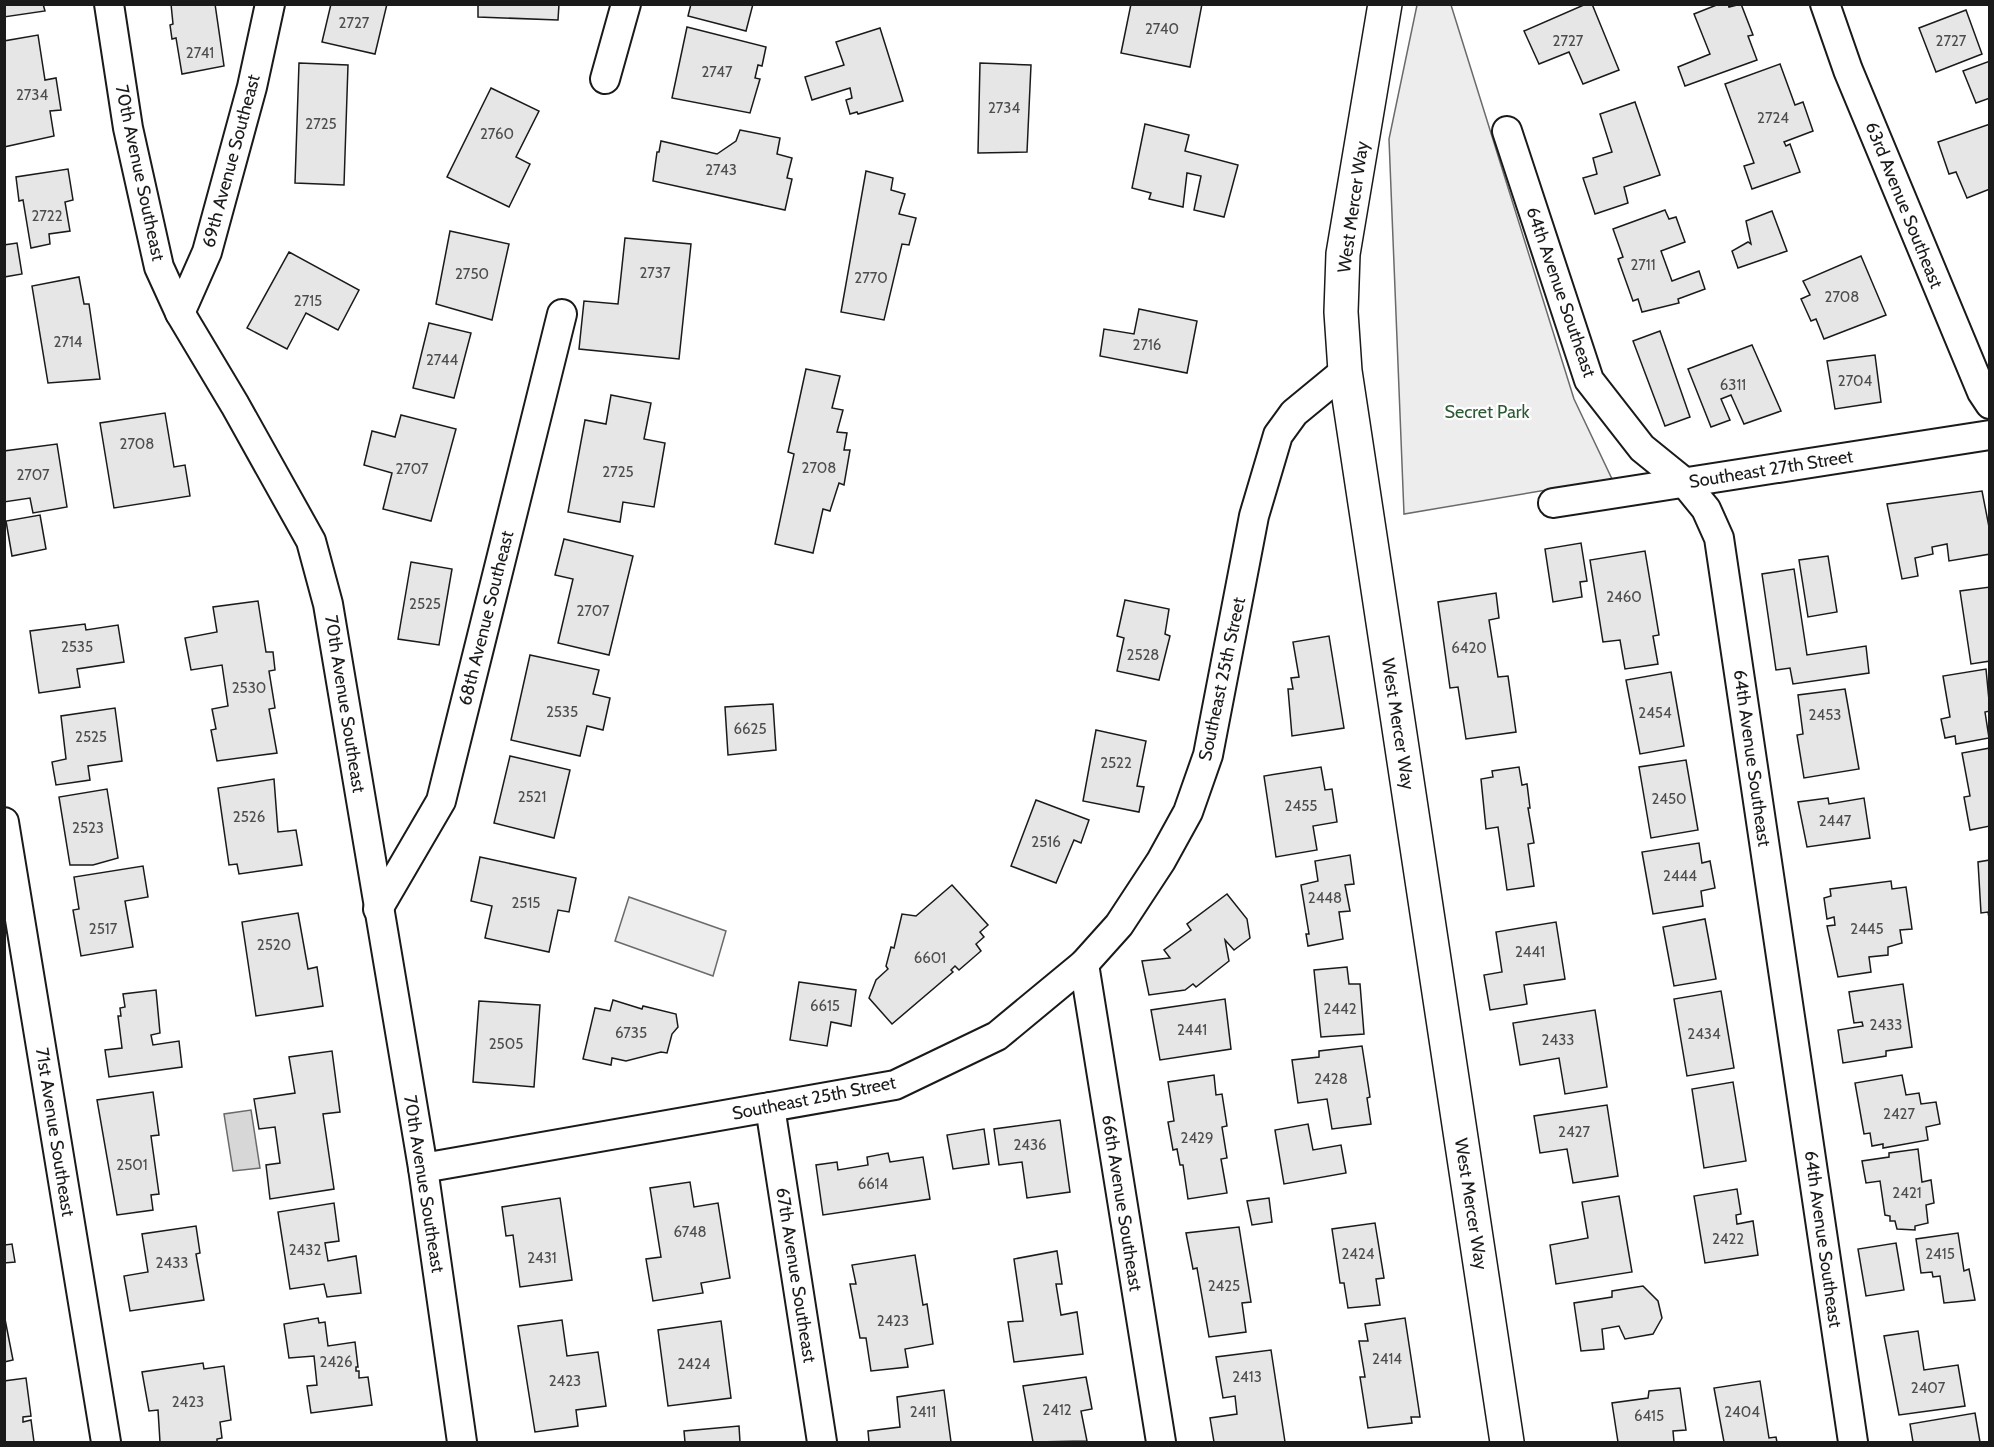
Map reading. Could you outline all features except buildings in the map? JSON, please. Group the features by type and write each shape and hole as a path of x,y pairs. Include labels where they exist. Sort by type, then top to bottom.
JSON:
{"street":[{"name":"70th Avenue Southeast","path":"109,4 128,128 159,267 180,313 236,405 311,542 328,604 423,1168 462,1443"},
{"name":"69th Avenue Southeast","path":"180,313 207,252 252,87 270,4"},
{"path":"604,79 626,4"},
{"name":"West Mercer Way","path":"1385,4 1343,254 1341,312 1345,371 1507,1443"},
{"name":"63rd Avenue Southeast","path":"1825,4 1852,80 1989,404"},
{"name":"64th Avenue Southeast","path":"1507,131 1589,380 1642,448 1684,482 1706,509 1719,538 1853,1443"},
{"name":"68th Avenue Southeast","path":"378,909 441,801 562,314"},
{"name":"Southeast 25th Street","path":"423,1168 895,1085 997,1036 1084,964 1119,925 1161,861 1188,812 1208,755 1254,516 1278,435 1294,413 1345,371"},
{"name":"Southeast 27th Street","path":"1553,503 1989,435"},
{"name":"71st Avenue Southeast","path":"4,822 106,1443"},
{"name":"66th Avenue Southeast","path":"1084,964 1161,1443"},
{"name":"67th Avenue Southeast","path":"770,1107 822,1443"}],"shaded area":[{"name":"Secret Park","path":"1417,5 1451,5 1574,399 1612,479 1404,514 1389,139"},
{"path":"629,897 726,931 713,976 615,941"},
{"path":"251,1110 260,1168 233,1171 224,1114"}]}
